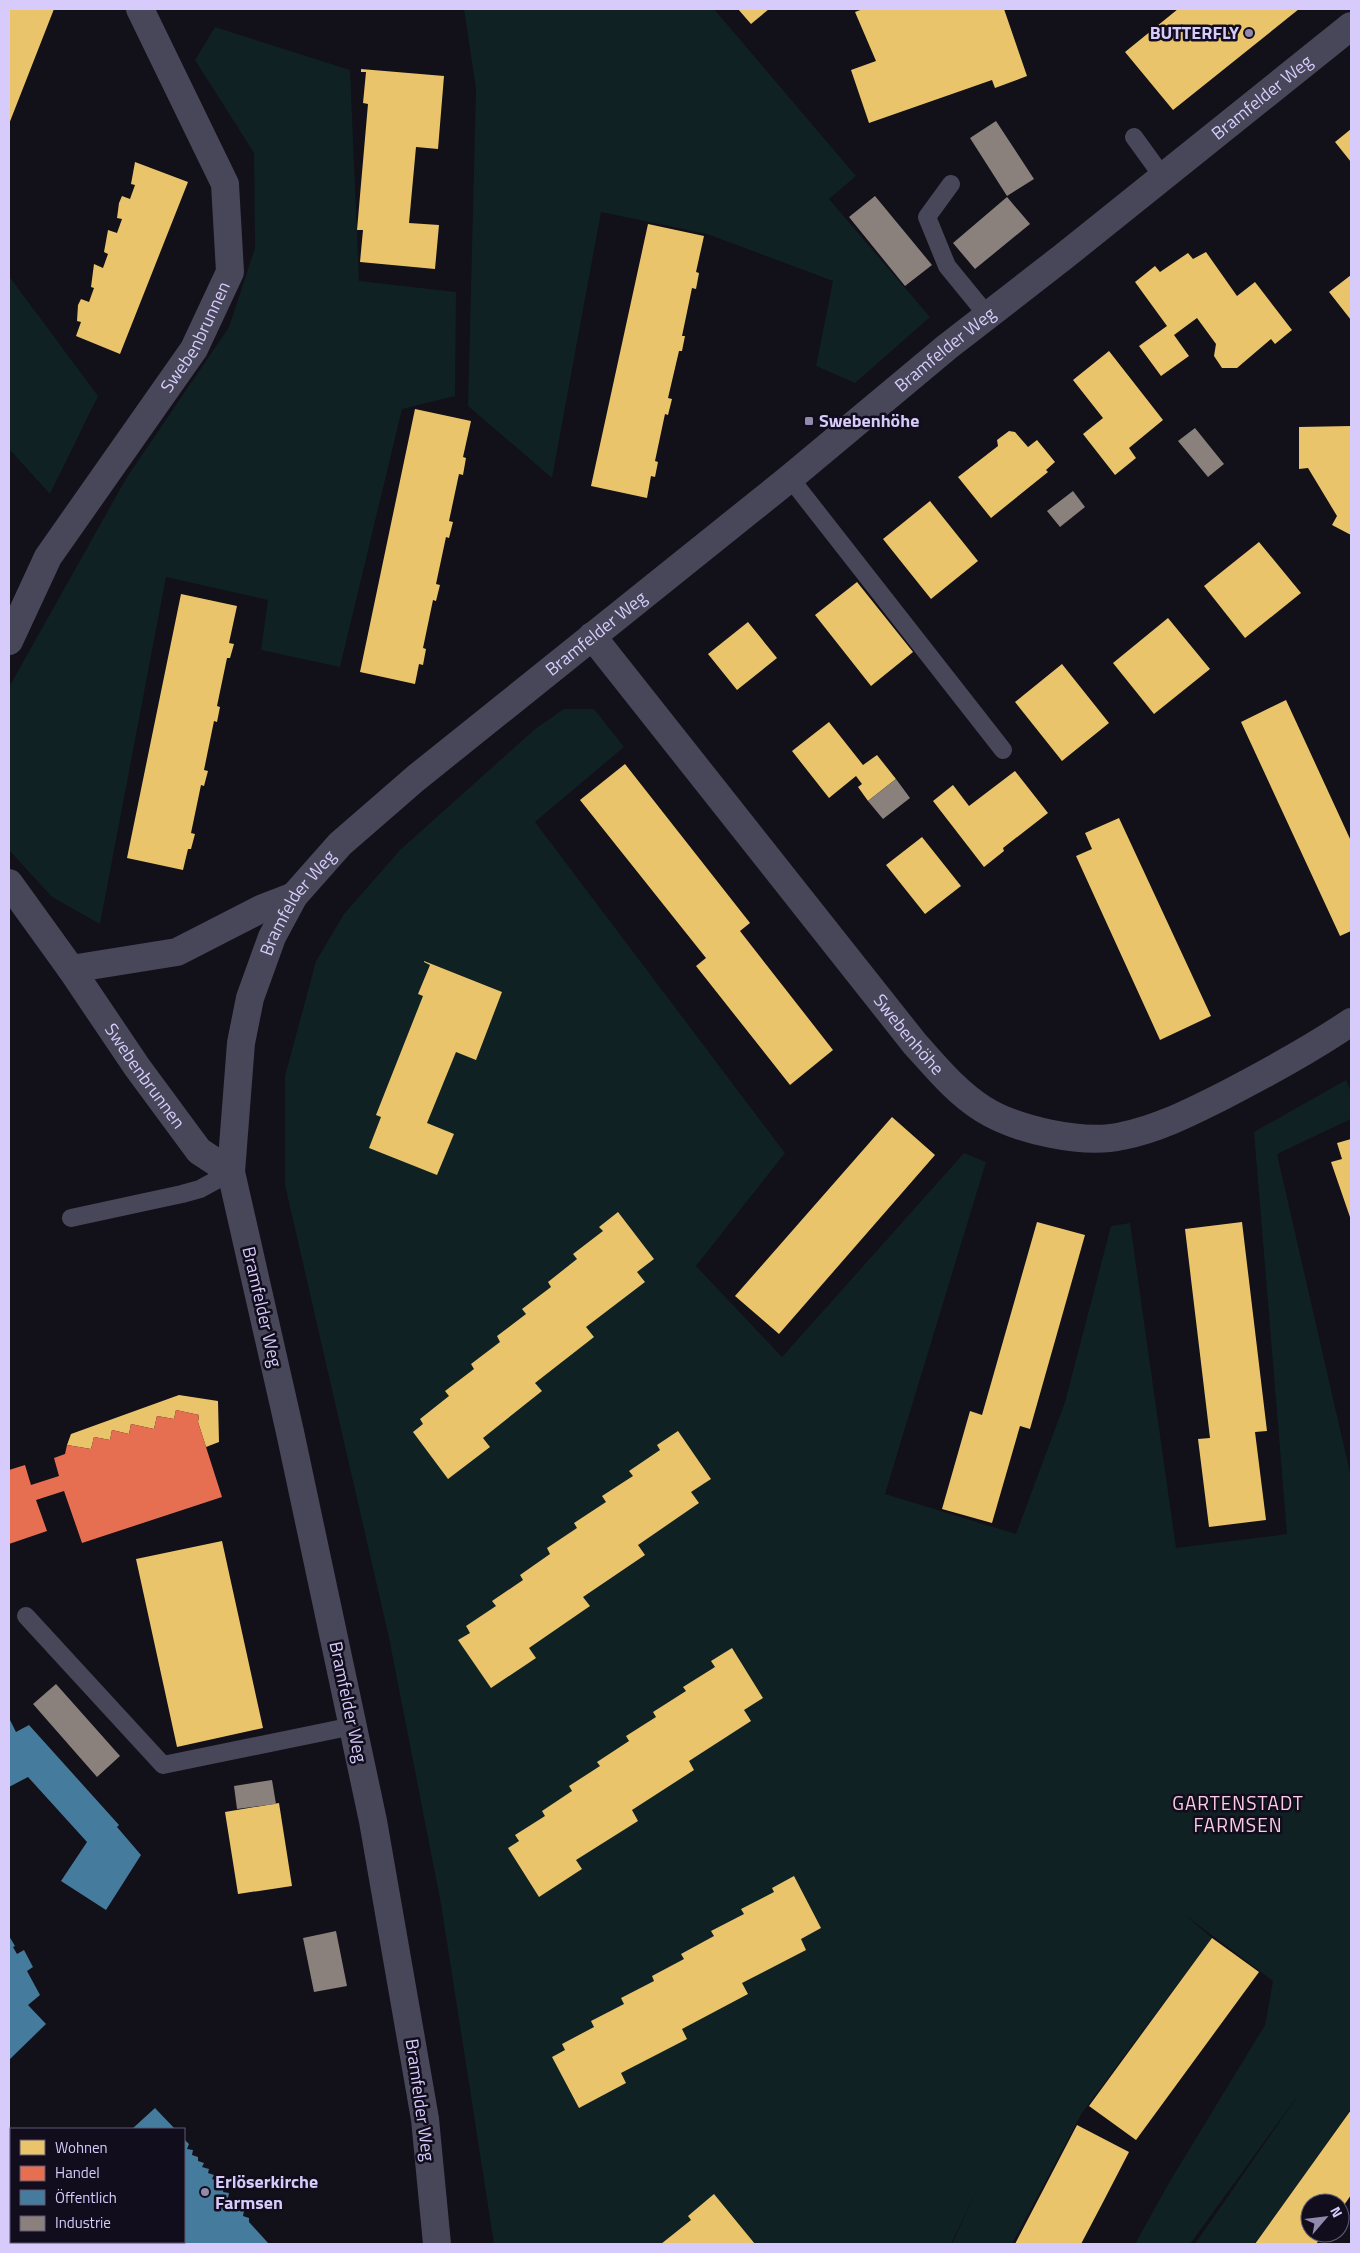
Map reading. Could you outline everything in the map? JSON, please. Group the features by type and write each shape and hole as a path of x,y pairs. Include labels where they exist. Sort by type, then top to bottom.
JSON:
{"street":[{"name":"Swebenbrunnen","path":"9,641 48,557 194,350 230,272 225,184 140,9"},
{"name":"Bramfelder Weg","path":"436,2244 425,2119 412,2034 373,1821 231,1172 241,1044 250,998 272,937 294,896 340,844 416,778 790,478 987,315 1351,26"},
{"name":"Swebenhöhe","path":"592,636 915,1044 950,1083 984,1110 1022,1126 1069,1138 1120,1137 1177,1119 1286,1064 1351,1022"},
{"name":"Swebenbrunnen","path":"9,883 71,969 137,1067 199,1151 231,1172"},
{"path":"71,969 177,952 263,908 294,896"}],"lane":[{"path":"1134,137 1163,177"},
{"path":"951,184 927,217 947,266 987,315"},
{"path":"790,478 1003,750"},
{"path":"71,1218 200,1189 231,1172"},
{"path":"26,1616 163,1765 353,1726"}],"shaded area":[{"path":"464,9 714,9 856,176 829,199 930,317 855,383 816,366 833,281 707,234 601,212 552,478 468,406 476,89"},
{"path":"215,27 350,70 359,281 456,292 455,396 402,409 340,667 261,650 268,600 166,577 100,924 52,897 9,850 9,687 127,477 229,327 255,248 254,153 195,60"},
{"path":"9,276 98,396 50,494 9,449"},
{"path":"564,709 594,709 624,747 535,822 785,1153 696,1266 782,1357 964,1153 986,1162 885,1494 1016,1534 1065,1402 1111,1226 1130,1223 1176,1548 1287,1534 1254,1132 1346,1080 1351,1092 1351,1119 1277,1154 1351,1477 1351,2109 1255,2244 1195,2244 1301,2091 1190,2244 1135,2244 1170,2181 1265,2025 1273,1981 1185,1915 1212,1938 1082,2113 1012,2244 952,2244 977,2189 951,2244 494,2244 441,1904 389,1638 285,1185 285,1076 316,961 344,914 400,850 535,729"}],"building: Wohnen":[{"path":"9,9 54,9 9,124"},
{"path":"738,9 769,9 751,24"},
{"path":"863,9 1004,9 1027,76 995,88 992,80 869,123 851,70 876,61 855,12"},
{"path":"1178,9 1299,9 1173,110 1125,52"},
{"path":"361,69 444,76 438,149 416,147 409,223 439,225 435,269 360,262 363,230 357,230 368,104 363,103 366,72 361,72"},
{"path":"1351,129 1351,162 1335,142"},
{"path":"135,162 188,182 120,354 76,336 81,322 77,321 78,305 81,299 89,302 94,288 91,287 94,264 103,268 108,254 104,252 108,230 117,233 122,219 117,218 119,203 122,196 130,199 135,185 131,184"},
{"path":"648,224 704,236 696,272 699,273 696,289 692,288 682,336 685,336 682,351 679,351 668,398 672,399 668,415 665,414 655,461 658,462 655,477 651,476 647,498 591,486"},
{"path":"1206,252 1237,296 1255,282 1292,330 1275,344 1271,339 1237,368 1222,368 1214,356 1216,344 1197,318 1174,335 1189,356 1161,376 1139,346 1167,326 1135,282 1155,266 1160,272 1188,253 1193,259"},
{"path":"1351,275 1351,320 1329,292"},
{"path":"1109,351 1163,420 1129,448 1136,458 1115,475 1083,434 1103,418 1073,380"},
{"path":"415,409 471,421 463,457 466,458 463,475 459,474 449,521 453,522 449,538 446,537 436,584 440,585 436,601 433,600 423,648 426,649 423,665 419,664 415,684 360,672"},
{"path":"1351,426 1351,535 1332,525 1337,516 1308,468 1299,469 1299,427"},
{"path":"1009,431 1015,432 1028,447 1037,440 1055,462 1046,470 1048,472 991,518 958,477 998,446 997,440"},
{"path":"930,501 978,561 931,599 883,539"},
{"path":"1259,542 1301,593 1245,638 1204,586"},
{"path":"857,582 913,652 871,686 815,615"},
{"path":"181,594 237,606 229,643 234,644 230,658 227,658 217,706 220,707 217,722 214,721 204,770 208,771 204,786 201,785 191,833 195,834 191,849 188,849 183,870 127,858"},
{"path":"1168,618 1210,669 1154,714 1113,663"},
{"path":"748,622 777,658 737,690 708,654"},
{"path":"1062,664 1109,723 1062,761 1015,702"},
{"path":"1286,700 1351,841 1351,931 1340,936 1241,722"},
{"path":"829,722 863,765 877,755 896,779 868,801 858,787 862,784 856,776 829,798 792,751"},
{"path":"625,764 750,923 740,931 833,1050 790,1085 696,966 706,958 580,800"},
{"path":"1015,771 1048,813 1003,848 1004,851 984,867 933,801 953,785 969,806"},
{"path":"1119,818 1211,1016 1160,1040 1076,856 1092,849 1085,833"},
{"path":"922,837 961,886 925,914 886,865"},
{"path":"424,961 502,992 476,1060 456,1052 427,1123 454,1134 437,1175 369,1148 381,1117 376,1115 423,996 418,994 430,965"},
{"path":"892,1117 935,1155 779,1334 735,1296"},
{"path":"1351,1139 1351,1220 1331,1162 1342,1159 1337,1143"},
{"path":"618,1212 654,1259 637,1272 645,1282 586,1327 594,1337 535,1383 542,1391 483,1438 490,1447 448,1479 413,1432 423,1424 420,1419 449,1396 445,1391 474,1369 471,1364 500,1342 497,1336 526,1314 522,1309 551,1287 548,1282 577,1259 573,1254 603,1231 599,1227"},
{"path":"1037,1222 1085,1235 1030,1429 1020,1426 992,1523 942,1509 970,1411 982,1415"},
{"path":"1242,1222 1267,1431 1255,1432 1266,1520 1209,1527 1198,1439 1210,1438 1185,1229"},
{"path":"179,1395 218,1401 219,1442 206,1447 198,1422 199,1415 176,1410 174,1419 157,1416 154,1429 131,1424 129,1434 112,1430 110,1440 94,1437 91,1449 67,1445 71,1434"},
{"path":"678,1431 711,1479 691,1492 699,1503 638,1545 645,1555 583,1597 590,1606 529,1648 536,1658 491,1688 458,1640 470,1633 466,1626 496,1606 492,1601 523,1580 520,1575 550,1554 547,1548 577,1528 574,1523 606,1502 602,1496 633,1476 629,1471 660,1450 657,1445"},
{"path":"222,1541 263,1728 177,1747 136,1559"},
{"path":"732,1648 763,1698 744,1710 751,1721 689,1761 694,1770 632,1810 638,1821 576,1860 582,1869 539,1897 508,1848 519,1841 515,1835 545,1816 542,1811 572,1791 569,1786 600,1766 597,1762 629,1741 626,1736 656,1717 653,1712 686,1691 683,1687 715,1667 711,1661"},
{"path":"279,1803 292,1886 238,1894 225,1812"},
{"path":"794,1876 821,1928 801,1939 806,1950 742,1983 748,1994 682,2029 687,2039 621,2073 626,2083 579,2108 552,2057 565,2050 562,2044 594,2027 591,2021 624,2004 621,1998 654,1981 652,1976 684,1959 681,1954 714,1936 711,1931 744,1914 741,1909 774,1892 772,1888"},
{"path":"1212,1938 1259,1972 1136,2140 1089,2106"},
{"path":"1351,2110 1351,2195 1350,2196 1350,2193 1300,2193 1300,2243 1317,2243 1255,2244"},
{"path":"1077,2125 1129,2152 1101,2206 1081,2244 1015,2244"},
{"path":"714,2194 755,2244 661,2244 691,2220 688,2216"}],"building: Handel":[{"path":"176,1410 199,1415 198,1422 222,1497 82,1543 64,1491 36,1500 47,1531 9,1544 9,1470 25,1465 31,1485 59,1476 54,1458 65,1454 67,1445 91,1449 94,1437 110,1440 112,1430 129,1434 131,1424 154,1429 157,1416 174,1419"}],"building: Öffentlich":[{"path":"9,1718 16,1732 29,1725 119,1825 117,1827 141,1855 106,1910 61,1881 87,1842 28,1777 9,1787"},
{"path":"9,1936 17,1954 24,1950 33,1967 27,1971 40,1995 28,2005 46,2024 9,2060"},
{"path":"155,2108 174,2128 133,2128"},
{"name":"Erlöserkirche Farmsen","path":"185,2140 189,2144 187,2149 193,2150 192,2155 198,2157 198,2161 204,2163 202,2167 209,2169 208,2173 214,2175 212,2179 219,2181 218,2185 224,2187 223,2192 229,2193 228,2198 234,2199 234,2204 239,2205 238,2210 244,2211 243,2216 249,2218 249,2222 269,2244 144,2244 185,2243"}],"building: Industrie":[{"path":"996,121 1034,179 1007,196 970,138"},
{"path":"875,196 932,265 905,286 849,217"},
{"path":"1007,197 1030,224 975,269 953,243"},
{"path":"1195,428 1224,464 1208,477 1178,441"},
{"path":"1073,491 1085,507 1060,527 1047,511"},
{"path":"896,779 910,798 883,819 868,801"},
{"path":"56,1684 120,1756 97,1777 33,1704"},
{"path":"272,1780 276,1804 237,1809 234,1786"},
{"path":"336,1931 347,1986 314,1992 303,1938"}],"place":[{"name":"BUTTERFLY","path":"1249,33"},
{"name":"Swebenhöhe","path":"809,421"},
{"name":"Erlöserkirche Farmsen","path":"205,2192"}],"district":[{"name":"GARTENSTADT FARMSEN","path":"1238,1814"}]}
